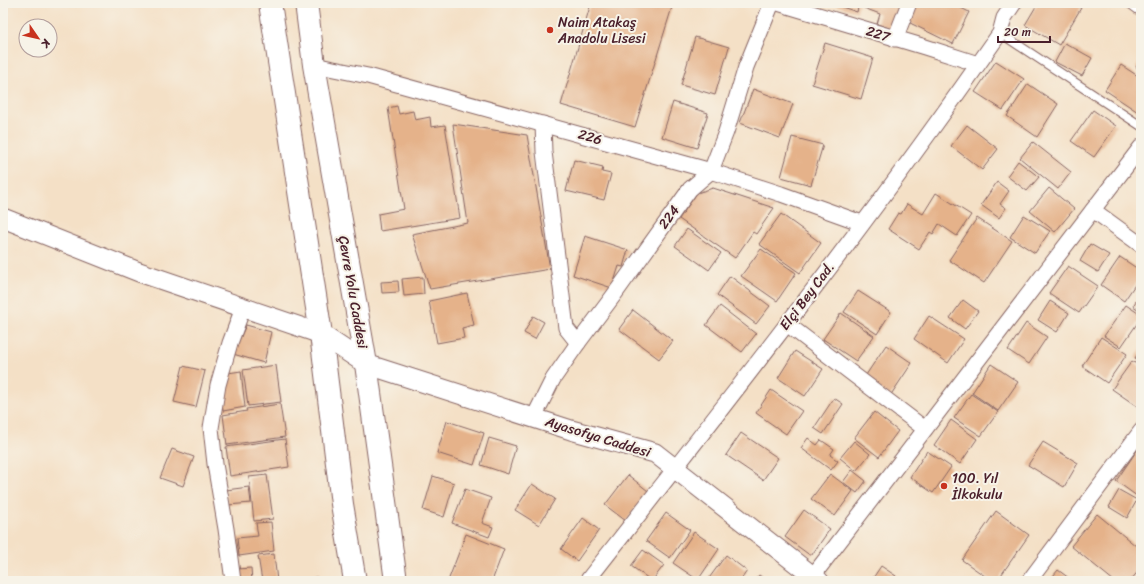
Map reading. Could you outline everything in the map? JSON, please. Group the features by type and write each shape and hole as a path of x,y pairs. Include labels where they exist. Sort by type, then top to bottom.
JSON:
{"highway":[{"path":"270,3 321,334 342,504 355,581"},
{"name":"Çevre Yolu Caddesi","path":"306,3 314,65 366,364 396,581"}],"street":[{"path":"711,172 746,67 772,3"},
{"name":"227","path":"778,3 978,64"},
{"path":"895,39 909,3"},
{"name":"Elçi Bey Cad.","path":"587,581 787,324 862,223 1000,33 1004,18 1014,3"},
{"name":"226","path":"314,65 368,76 711,172 781,194 862,223"},
{"path":"542,124 544,152 566,328 578,343"},
{"path":"813,579 925,429 1141,147"},
{"name":"224","path":"534,417 553,379 578,343 690,188 711,172"},
{"path":"1093,210 1141,245"},
{"name":"Ayasofya Caddesi","path":"3,218 139,272 321,334 366,364 571,430 655,453 813,579"},
{"path":"233,581 210,428 218,385 230,343 243,308"},
{"path":"787,324 925,429"},
{"path":"1028,581 1141,432"}],"lane":[{"path":"1129,3 1141,12"},
{"path":"1000,33 1141,126"}],"building":[{"path":"591,3 673,4 635,127 561,105"},
{"path":"830,3 859,3 857,12"},
{"path":"866,3 904,3 895,30 877,24 880,14 864,8"},
{"path":"917,3 951,3 969,12 953,44 908,22"},
{"path":"1038,3 1072,3 1081,8 1059,45 1025,25"},
{"path":"695,37 729,47 715,95 681,85"},
{"path":"825,43 873,58 861,99 812,84"},
{"path":"1065,43 1092,58 1082,76 1055,62"},
{"path":"1141,59 1141,70 1136,67"},
{"path":"996,61 1024,79 1003,110 975,92"},
{"path":"1121,65 1141,78 1141,108 1138,112 1105,90"},
{"path":"1028,84 1058,104 1037,137 1007,116"},
{"path":"753,89 793,104 780,138 740,123"},
{"path":"673,102 708,113 697,148 662,137"},
{"path":"397,106 399,114 413,111 415,120 430,117 431,127 445,125 460,218 380,231 378,214 404,209 388,108"},
{"path":"1093,110 1116,126 1094,157 1071,141"},
{"path":"453,124 527,135 550,269 430,289 412,234 468,223"},
{"path":"967,125 998,149 982,170 951,146"},
{"path":"792,137 823,145 811,185 781,177"},
{"path":"1033,142 1071,172 1058,189 1020,158"},
{"path":"574,160 603,167 602,172 611,174 604,200 566,191"},
{"path":"1018,161 1039,177 1027,191 1007,176"},
{"path":"997,182 1009,191 1000,204 1006,208 999,218 981,205"},
{"path":"713,188 774,208 756,234 753,232 735,258 679,219 697,193"},
{"path":"1049,188 1074,209 1055,232 1030,211"},
{"path":"936,193 971,215 957,236 939,224 933,234 930,232 919,249 888,229 898,213 901,214 907,204 923,214"},
{"path":"781,214 821,243 800,273 759,244"},
{"path":"1024,215 1050,231 1035,253 1010,237"},
{"path":"977,218 1012,241 984,283 949,260"},
{"path":"687,229 721,253 709,270 675,246"},
{"path":"585,236 628,250 623,267 619,266 612,288 573,275"},
{"path":"1090,244 1109,255 1098,272 1080,261"},
{"path":"761,249 796,273 777,301 741,276"},
{"path":"1120,257 1141,271 1141,276 1124,301 1101,285"},
{"path":"1068,266 1098,286 1079,313 1049,293"},
{"path":"730,276 770,306 756,324 717,295"},
{"path":"423,277 424,294 404,296 402,279"},
{"path":"398,281 399,292 382,293 381,282"},
{"path":"858,291 891,312 877,334 844,312"},
{"path":"467,293 474,325 462,328 464,338 437,343 429,301"},
{"path":"1141,293 1141,311 1133,306"},
{"path":"963,300 978,311 965,329 950,318"},
{"path":"1050,301 1069,313 1057,332 1038,320"},
{"path":"1126,305 1141,315 1141,318 1121,347 1104,336"},
{"path":"720,306 756,334 742,352 706,325"},
{"path":"633,310 673,341 659,359 619,329"},
{"path":"841,313 874,336 856,361 823,339"},
{"path":"533,316 544,322 535,339 524,333"},
{"path":"929,316 964,339 948,363 914,339"},
{"path":"1026,323 1047,337 1029,364 1008,350"},
{"path":"246,325 271,332 264,363 233,354"},
{"path":"1101,337 1127,354 1107,383 1082,366"},
{"path":"886,345 912,363 890,396 864,378"},
{"path":"1141,349 1141,361 1135,358"},
{"path":"795,351 823,369 805,396 778,378"},
{"path":"1132,361 1141,367 1141,409 1112,389"},
{"path":"991,364 1018,382 998,411 972,393"},
{"path":"276,365 281,402 248,406 243,370"},
{"path":"183,366 205,371 196,407 174,402"},
{"path":"241,371 245,407 223,411 221,394 228,373"},
{"path":"771,390 802,411 786,434 756,413"},
{"path":"971,394 998,412 981,436 954,418"},
{"path":"834,398 843,404 823,434 814,428"},
{"path":"280,404 285,437 227,445 223,415 247,411 246,409"},
{"path":"874,412 898,431 879,457 854,438"},
{"path":"951,420 977,439 960,464 934,445"},
{"path":"447,421 484,433 474,465 437,453"},
{"path":"741,433 778,458 763,480 726,455"},
{"path":"489,438 516,446 508,474 481,465"},
{"path":"808,438 817,445 821,440 834,449 830,455 838,461 831,470 801,448"},
{"path":"285,439 289,467 230,476 226,447"},
{"path":"854,441 870,454 856,471 840,458"},
{"path":"1043,442 1078,463 1064,487 1028,465"},
{"path":"1140,446 1141,447 1141,499 1116,481"},
{"path":"172,449 194,457 183,486 160,478"},
{"path":"927,451 951,467 933,493 910,477"},
{"path":"852,470 866,481 857,493 843,482"},
{"path":"830,474 853,491 835,516 811,499"},
{"path":"267,475 273,519 254,521 249,477"},
{"path":"628,475 648,491 626,521 605,505"},
{"path":"433,476 454,483 444,517 423,510"},
{"path":"532,484 555,499 539,525 515,510"},
{"path":"249,487 251,503 228,505 226,490"},
{"path":"465,489 491,498 482,523 493,527 489,537 452,523"},
{"path":"1119,490 1137,500 1127,518 1109,507"},
{"path":"804,510 830,529 811,556 785,537"},
{"path":"996,511 1029,535 997,581 992,581 962,560"},
{"path":"666,513 690,530 670,558 646,541"},
{"path":"1097,514 1141,550 1141,568 1130,581 1114,581 1071,546"},
{"path":"583,518 599,530 577,561 561,549"},
{"path":"271,522 274,551 239,556 237,538 258,536 256,523"},
{"path":"694,532 719,549 698,580 673,563"},
{"path":"466,534 504,549 492,581 448,581"},
{"path":"643,550 664,565 652,581 631,566"},
{"path":"274,554 277,581 262,581 258,556"},
{"path":"726,555 747,571 740,581 707,581"},
{"path":"881,566 896,576 893,581 871,581"},
{"path":"251,568 252,581 238,581 237,569"},
{"path":"1058,570 1073,581 1049,581"},
{"path":"759,575 767,581 754,581"},
{"path":"317,577 317,581 291,581 291,580"}],"place":[{"name":"Naim Atakaş Anadolu Lisesi","path":"550,30"},
{"name":"100. Yıl İlkokulu","path":"944,486"}]}
